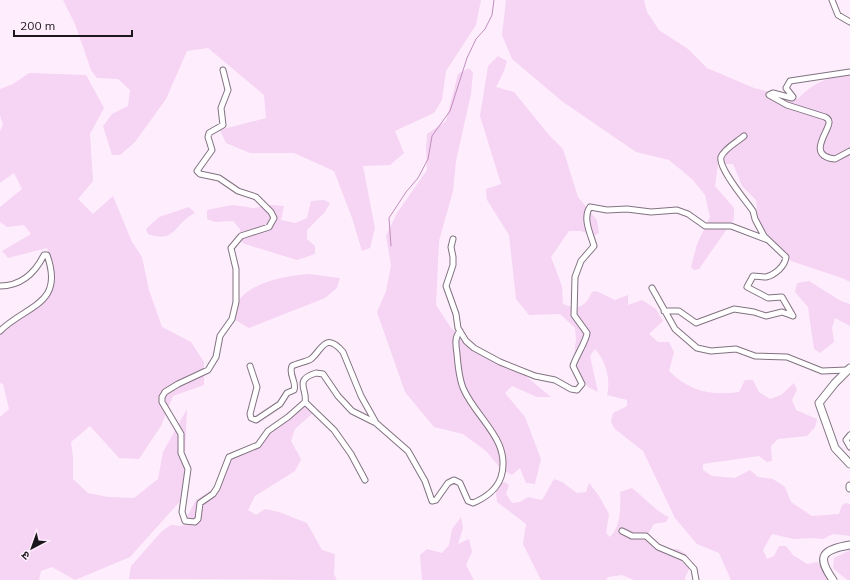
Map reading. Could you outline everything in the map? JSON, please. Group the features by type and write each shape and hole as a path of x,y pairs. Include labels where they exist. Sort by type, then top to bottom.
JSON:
{"highway":[{"path":"849,369 819,403 835,448 850,464"},
{"path":"834,580 825,569 822,560 824,555 827,551 850,545"}],"street":[{"path":"832,0 838,15 850,22"},
{"path":"223,70 228,90 221,108 223,125 209,133 208,137 212,150 197,171 200,174 219,178 238,191 256,197 271,212 274,220 269,227 242,236 231,247 230,252 236,269 236,302 232,319 220,336 213,362 208,370 178,384 162,397 162,402 182,436 181,453 188,468 182,514 184,520 187,522 195,522 198,518 200,503 213,494 217,488 228,457 258,445 268,432 305,402"},
{"path":"850,72 790,81 786,88 793,97 792,98 773,93 769,95 787,105 825,117 828,120 829,124 821,144 822,151 825,156 835,159 850,151"},
{"path":"744,136 722,155 720,162 753,211 755,219 768,240"},
{"path":"453,239 451,248 453,265 446,286 456,314 460,331 469,344 494,359 535,376 555,380 571,389 577,390 582,384 572,366 587,337 587,333 574,315 574,283 581,261 594,246 588,231 588,211 590,207 607,210 627,209 651,212 677,210 688,214 705,226 731,226 768,240 785,254 786,261 779,270 770,276 753,276 747,287 768,298 781,296 792,316 782,312 763,316 754,312 734,309 696,323 679,311 664,311"},
{"path":"0,286 12,285 29,276 37,269 44,255 47,255 52,277 49,292 30,310 0,331"},
{"path":"652,288 678,334 692,345 702,350 711,351 736,349 755,356 787,357 822,371 849,369"},
{"path":"364,480 354,459 334,430 305,402 303,390 305,380 314,373 321,373 338,396 352,411 376,423 410,454 425,481 432,501 436,500 452,480 460,483 465,496 471,503 495,489 502,473 502,455 492,431 464,390 455,339 460,331"},
{"path":"250,366 257,387 250,414 251,418 256,420 276,406 286,394 294,390 295,386 291,370 292,366 311,358 324,343 334,345 343,352 362,396 376,423"},
{"path":"850,435 846,440 850,447"},
{"path":"622,531 632,536 646,536 658,547 684,558 694,569 696,580"}],"shaded area":[{"path":"63,0 481,0 476,25 446,71 442,100 434,113 395,131 404,153 390,165 363,166 375,228 370,248 362,251 352,218 334,171 294,153 250,153 226,143 220,130 266,118 264,95 208,48 187,51 166,99 135,142 120,155 112,155 103,126 112,114 128,106 130,90 118,79 97,78 91,70 75,24"},
{"path":"506,0 644,0 647,12 659,30 688,49 707,68 754,88 798,99 816,84 850,72 850,282 791,261 758,221 756,200 742,186 733,164 718,164 715,186 734,208 734,219 699,269 694,270 691,267 697,244 710,217 705,195 692,179 669,160 636,152 563,102 512,59 502,35"},
{"path":"498,56 507,61 496,87 514,92 549,135 563,149 578,197 597,220 599,233 594,236 581,231 569,231 551,257 562,286 563,304 573,307 581,306 587,301 592,292 596,291 615,300 628,295 628,305 642,300 656,309 663,321 649,334 658,342 669,342 674,352 669,371 684,383 701,390 719,393 739,392 745,380 753,380 759,392 770,399 781,395 794,383 797,390 792,400 796,410 817,419 815,427 807,436 778,439 771,446 772,461 767,462 759,456 703,464 703,470 712,476 735,478 750,470 758,477 773,479 785,487 791,502 812,516 839,514 842,505 846,503 850,504 850,536 833,534 823,539 794,539 772,534 763,550 767,559 774,556 779,546 786,546 793,555 807,564 817,562 834,580 731,580 719,553 697,544 675,518 643,451 615,429 611,422 613,413 627,406 627,400 607,395 607,371 599,354 595,349 590,356 598,392 588,387 573,365 576,339 575,328 560,314 529,315 516,299 509,235 487,200 486,189 501,184 480,116 488,66"},
{"path":"469,68 473,73 471,94 456,161 453,191 439,241 436,305 451,328 474,347 516,368 551,397 537,397 512,386 505,393 525,417 541,459 535,484 526,483 520,468 512,475 501,469 486,451 463,434 434,427 405,392 377,312 386,291 391,265 386,236 397,213 427,170 427,134 446,121 458,74"},
{"path":"29,73 86,75 104,108 90,134 93,181 78,199 93,214 113,196 132,242 142,257 149,290 162,327 191,342 204,362 204,385 173,396 161,426 139,459 119,458 90,426 71,442 73,479 88,493 108,497 134,498 158,479 163,452 187,409 183,498 130,557 75,580 52,567 41,571 39,580 0,580 0,417 9,409 3,384 0,383 0,332 42,295 55,281 53,263 47,248 8,258 2,251 31,234 24,225 7,227 0,222 0,207 22,189 14,173 0,183 0,131 3,125 0,115 0,89 13,84"},
{"path":"324,200 330,203 325,212 307,230 307,239 315,246 315,254 297,260 245,244 239,240 240,229 233,221 215,222 207,219 207,210 232,205 254,208 272,205 284,206 281,220 295,223 307,218 311,201"},
{"path":"189,207 195,213 188,217 170,234 157,236 148,234 146,229 159,217"},
{"path":"309,274 340,278 337,288 325,298 249,328 235,320 235,308 240,298 249,291 273,280"},
{"path":"809,281 841,301 850,304 850,326 835,318 832,328 834,342 820,353 814,349 808,307 795,292 797,283"},
{"path":"301,405 312,407 313,413 295,429 291,441 301,459 295,471 255,496 248,510 256,515 265,509 279,512 307,523 322,550 335,554 334,574 337,580 129,579 131,566 162,531 171,525 182,526 196,500 215,488 218,477 230,457 260,441 271,425"},
{"path":"554,479 562,482 577,493 586,492 589,483 599,496 609,514 606,533 610,537 618,522 620,492 632,488 654,508 669,517 666,522 654,524 648,534 655,549 678,549 687,555 690,567 685,580 634,580 622,575 608,577 606,580 541,580 523,544 526,524 497,502 495,486 505,482 509,485 506,494 512,503 520,502 528,497 542,500"},
{"path":"461,517 463,528 458,544 469,539 472,552 466,565 474,580 422,580 420,555 427,549 442,553 449,545 452,529"},
{"path":"850,550 850,580 847,580 833,568 834,558"}],"waterway":[{"path":"391,246 389,218 406,192 418,178 428,159 432,136 450,111 467,58 476,39 485,29 492,15 494,0"}]}
